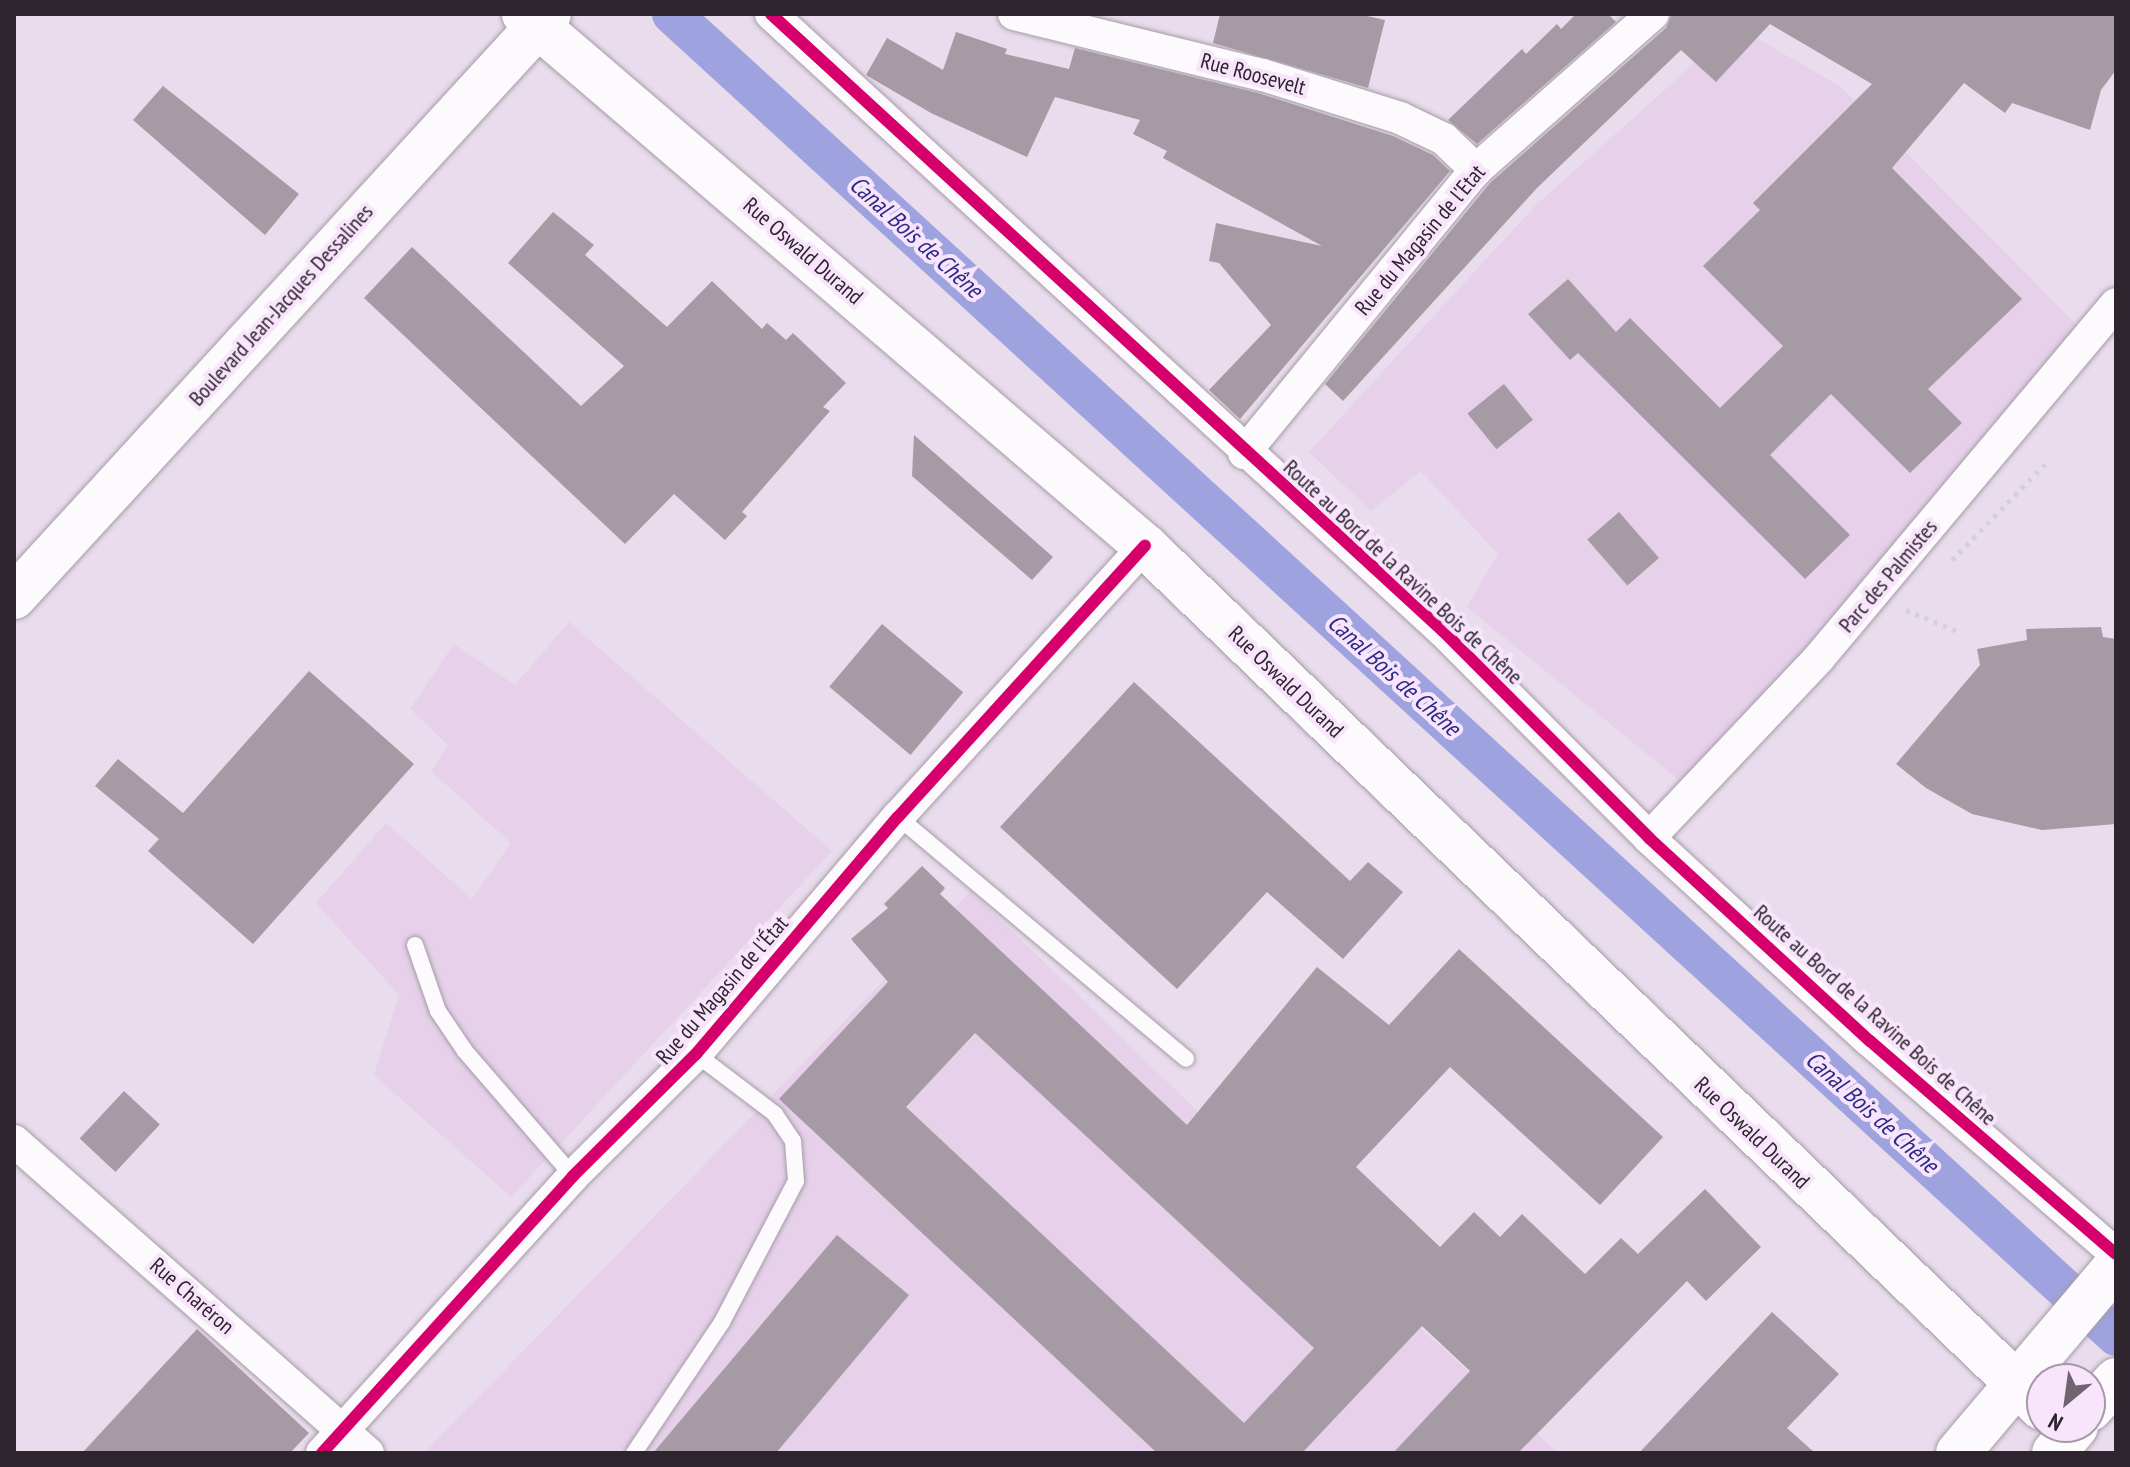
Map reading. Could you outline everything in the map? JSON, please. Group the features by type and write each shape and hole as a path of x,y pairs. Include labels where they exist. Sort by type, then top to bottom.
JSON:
{"main road":[{"name":"Rue Oswald Durand","path":"537,17 1145,546 2026,1386"},
{"name":"Boulevard Jean-Jacques Dessalines","path":"14,597 537,17"},
{"path":"2074,1363 2110,1268"},
{"path":"1958,1453 2026,1426"}],"street":[{"name":"Route au Bord de la Ravine Bois de Chêne","path":"771,14 1244,453 1443,631 1649,838 2110,1268"},
{"name":"Rue Roosevelt","path":"1014,14 1263,75 1400,118 1444,139 1476,170"},
{"name":"Rue du Magasin de l'Etat","path":"1244,453 1476,170 1653,14"},
{"name":"Parc des Palmistes","path":"1649,838 1819,658 2116,304"},
{"name":"Rue du Magasin de l'État","path":"322,1453 573,1176 696,1054 898,817 1145,546"},
{"name":"Rue Charéron","path":"14,1141 368,1453"}],"lane":[{"path":"898,817 1186,1059"},
{"path":"415,945 438,1011 465,1051 573,1176"},
{"path":"634,1453 722,1322 796,1181 793,1141 775,1114 696,1054"}],"path":[{"path":"1904,609 1957,631"}],"shaded area":[{"path":"1736,26 1841,87 2079,327 1811,646 1685,785 1467,607 1498,554 1421,471 1371,511 1309,452 1535,206"},
{"path":"569,622 832,851 511,1197 374,1075 399,995 316,903 386,823 472,899 511,843 431,771 448,745 410,709 454,644 515,685"},
{"path":"971,891 1415,1323 1558,1453 424,1453"}],"building":[{"path":"1220,14 1358,14 1385,20 1368,88 1213,43"},
{"path":"1576,14 1608,14 1616,22 1477,144 1448,120 1522,49 1526,54 1557,24 1561,29"},
{"path":"1672,14 2116,14 2116,70 2101,90 2090,130 2012,103 2005,113 1964,83 1892,168 2022,299 1928,389 1962,423 1910,473 1831,394 1770,455 1850,535 1805,579 1578,353 1570,360 1528,314 1568,279 1616,332 1630,318 1720,408 1783,346 1703,266 1760,210 1753,203 1872,84 1770,24 1716,82 1681,50 1537,188 1343,401 1325,384 1490,183 1666,28"},
{"path":"956,32 1007,49 1005,54 1069,69 1075,48 1258,93 1393,136 1433,155 1450,171 1240,419 1209,390 1271,325 1219,263 1209,261 1216,223 1322,246 1163,158 1167,151 1133,134 1140,120 1055,97 1027,157 931,113 866,75 887,38 943,70"},
{"path":"163,86 299,194 265,235 133,120"},
{"path":"553,212 594,245 585,255 667,327 712,281 762,329 767,323 786,340 793,333 846,383 823,407 830,411 742,512 747,516 725,540 674,494 625,544 364,298 412,247 581,406 624,366 508,263"},
{"path":"1504,384 1533,420 1496,449 1467,414"},
{"path":"914,435 1053,557 1032,580 912,476"},
{"path":"1619,512 1659,558 1627,586 1587,540"},
{"path":"882,624 963,692 910,755 829,687"},
{"path":"2101,627 2103,637 2116,639 2116,824 2042,830 1972,814 1926,788 1896,764 1980,665 1977,649 2027,640 2026,629"},
{"path":"309,671 414,764 253,944 148,851 159,839 95,786 118,759 183,813"},
{"path":"1134,682 1350,881 1368,862 1403,892 1343,959 1267,892 1177,989 1000,827"},
{"path":"922,866 945,888 940,894 1187,1125 1317,967 1389,1025 1459,949 1663,1137 1600,1205 1450,1067 1356,1167 1440,1247 1474,1212 1500,1237 1522,1214 1585,1274 1621,1238 1638,1254 1705,1189 1761,1247 1706,1301 1687,1281 1518,1453 1393,1453 1470,1371 1422,1326 1302,1453 1157,1453 779,1099 888,982 851,939 888,908 884,904","holes":["975,1033 1314,1348 1244,1423 906,1107"]},
{"path":"124,1091 160,1124 116,1172 80,1139"},
{"path":"837,1235 909,1295 776,1453 653,1453"},
{"path":"1772,1312 1839,1374 1787,1428 1815,1453 1639,1453"},
{"path":"197,1329 309,1433 290,1453 82,1453"}],"waterway":[{"name":"Canal Bois de Chêne","path":"672,14 2116,1336"}],"cycle path":[{"path":"771,14 1443,631 1649,838 1870,1041 2116,1254"},
{"path":"322,1453 573,1176 696,1054 898,817 1145,546"}]}
